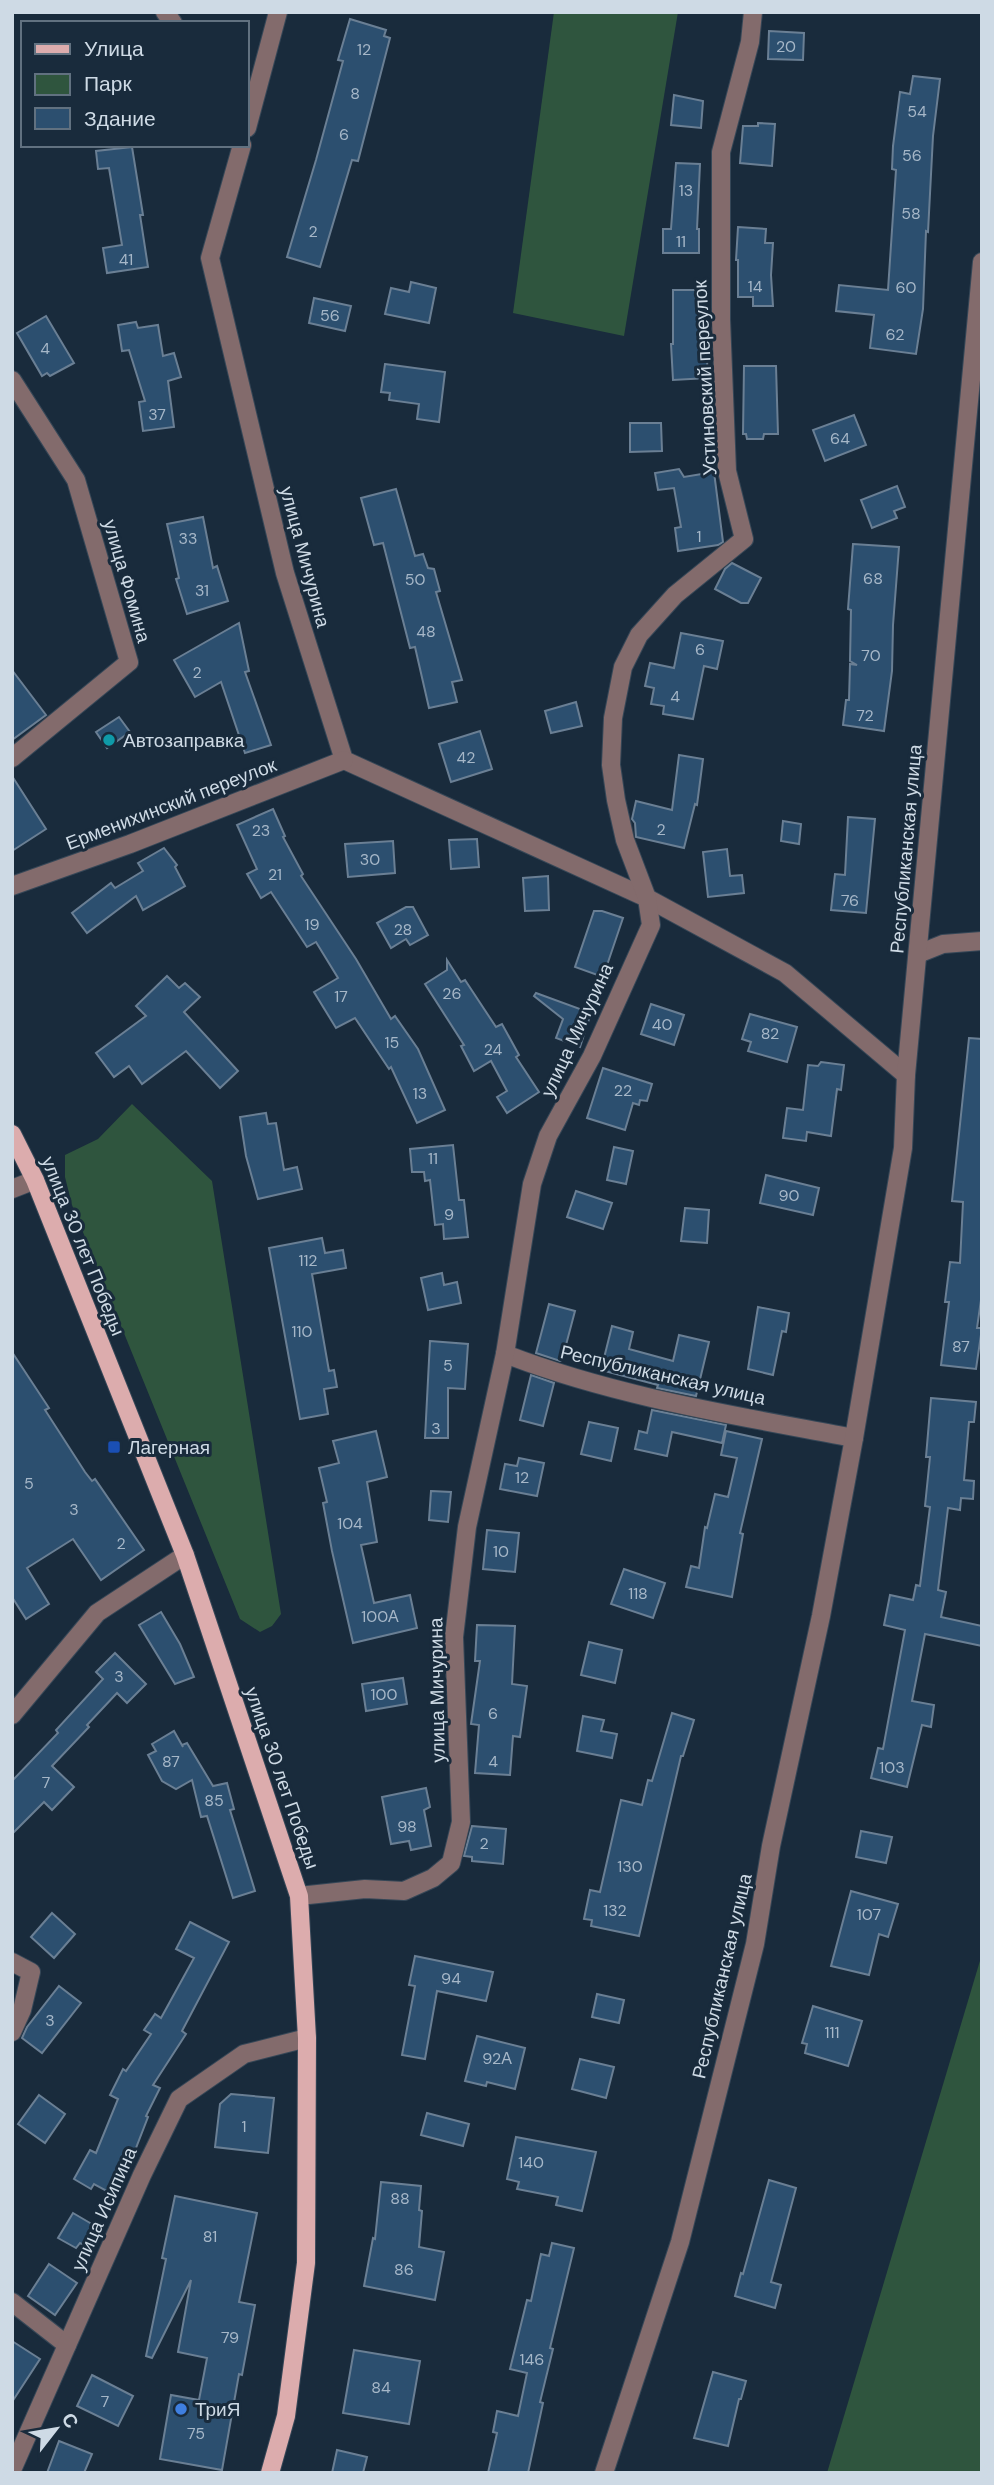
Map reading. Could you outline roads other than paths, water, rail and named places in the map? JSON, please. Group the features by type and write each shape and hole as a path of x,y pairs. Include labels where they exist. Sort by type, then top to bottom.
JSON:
{"main road":[{"name":"улица 30 лет Победы","path":"12,1134 35,1180 185,1555 299,1896 307,2038 306,2263 286,2416 270,2473"}],"street":[{"path":"248,118 278,12"},
{"name":"Устиновский переулок","path":"647,898 625,839 616,800 611,765 613,718 623,667 639,635 675,595 744,539 727,471 720,319 721,152 750,42 753,12"},
{"name":"улица Мичурина","path":"241,147 210,258 285,573 344,760"},
{"name":"Республиканская улица","path":"604,2473 680,2242 755,1944 771,1846 821,1616 855,1438 904,1148 906,1075 982,262"},
{"name":"улица Фомина","path":"12,380 76,480 129,662 12,758"},
{"path":"344,760 647,898 785,973 906,1075"},
{"name":"Ерменихинский переулок","path":"12,886 130,844 344,760"},
{"name":"улица Мичурина","path":"299,1896 365,1889 404,1891 433,1878 450,1863 461,1822 454,1637 467,1527 505,1354 532,1184 548,1136 592,1056 651,925 647,898"},
{"path":"918,954 943,944 982,941"},
{"path":"12,1189 35,1180"},
{"name":"Республиканская улица","path":"505,1354 539,1367 690,1407 855,1438"},
{"path":"12,1715 97,1614 185,1555"},
{"path":"12,1962 31,1972 22,2010 12,2032"},
{"name":"улица Исипина","path":"12,2470 142,2175 179,2099 244,2054 307,2038"},
{"path":"12,2302 67,2345"}],"place":[{"name":"Автозаправка","path":"109,740"},
{"name":"Лагерная","path":"114,1447"},
{"name":"ТриЯ","path":"181,2409"}]}
